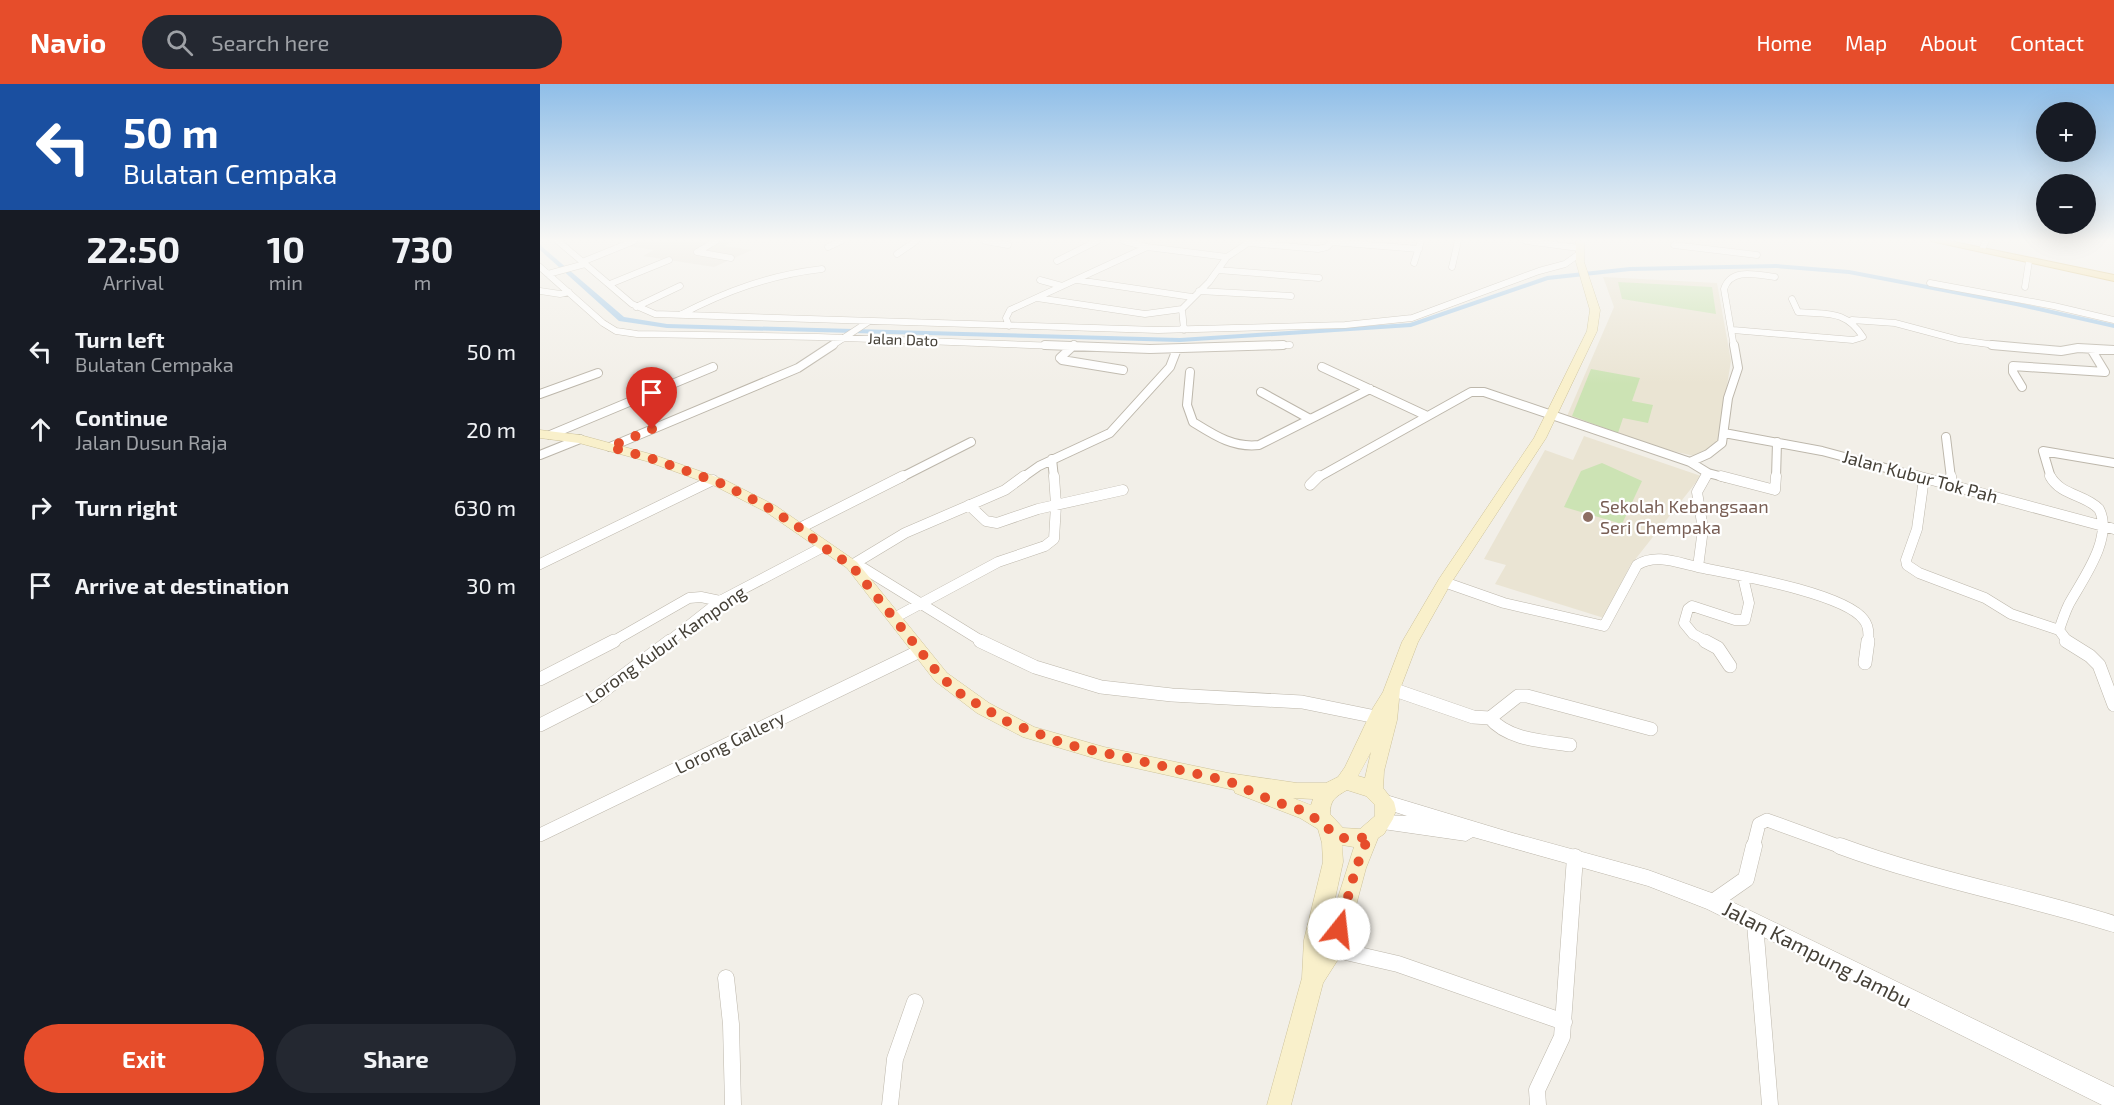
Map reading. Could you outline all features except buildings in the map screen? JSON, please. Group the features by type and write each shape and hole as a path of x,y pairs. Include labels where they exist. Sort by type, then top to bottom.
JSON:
{"main road":[{"path":"1284,1104 1313,978 1316,940 1333,862 1332,843 1319,806 1363,752 1376,717 1392,689 1410,642 1444,582 1553,416 1594,324 1595,310 1588,289"},
{"path":"545,435 580,439 610,447 713,480 753,500 800,528 823,547 854,564 941,677 962,695 1029,732 1104,754 1228,781 1297,791 1366,785 1379,795"},
{"path":"1313,978 1333,949 1356,868 1385,808 1379,795 1375,771 1388,720 1392,689"},
{"path":"1228,781 1273,801 1307,812 1343,838 1361,838 1375,829"}],"street":[{"name":"Jalan Dato","path":"565,289 603,323 616,331 637,334 1177,348 1290,345"},
{"path":"615,289 636,307 655,314 867,323 1184,330 1345,325 1401,320 1493,289"},
{"path":"636,307 674,289"},
{"path":"680,315 738,289"},
{"path":"1009,326 1006,318 1010,310 1056,289"},
{"path":"1135,289 1192,297"},
{"path":"1037,298 1145,314 1182,309 1200,289"},
{"path":"1690,462 1716,449 1722,443 1728,398 1738,368 1724,289"},
{"path":"1961,289 2046,304 2114,320"},
{"path":"540,291 560,294 569,292"},
{"path":"1198,291 1291,296"},
{"path":"1792,299 1798,312 1840,316 1852,320 1895,322 1959,340 1990,345 2061,351 2114,350"},
{"path":"1182,309 1184,330"},
{"path":"1733,330 1859,339 1863,336 1852,320"},
{"path":"610,447 798,368 867,323"},
{"path":"1074,345 1064,353 1060,358 1062,360 1123,370"},
{"path":"1177,348 1170,367 1110,433 1052,459 1005,490 905,533 854,564 1014,658 1090,685 1125,691 1303,702 1376,717"},
{"path":"2022,387 2013,372 2013,366 2105,372 2091,349"},
{"path":"545,435 713,367"},
{"path":"1322,367 1425,416"},
{"path":"1190,372 1187,393 1188,417 1192,422 1230,444 1240,446 1259,445 1370,389"},
{"path":"540,394 598,373"},
{"path":"1261,392 1310,419"},
{"path":"1310,485 1321,474 1459,397 1472,392 1484,392 1690,462 1708,473 1766,490 1775,490 1777,442"},
{"name":"Jalan Kubur Tok Pah","path":"1724,433 1822,451 2110,528"},
{"path":"1946,437 1952,485"},
{"path":"540,456 580,439"},
{"path":"800,528 971,442"},
{"path":"2059,630 2070,603 2101,559 2110,528 2091,502 2056,486 2043,451 2114,463"},
{"path":"894,618 998,562 1051,543 1056,535 1052,459"},
{"path":"1698,567 1702,529 1697,492 1708,473"},
{"path":"1924,478 1917,529 1906,560 1907,565 1919,573 1985,598 2011,614 2059,630 2065,642 2096,661 2102,670 2107,692 2114,705"},
{"path":"540,564 713,480"},
{"path":"969,505 986,521 997,523 1056,505 1123,490"},
{"name":"Lorong Kubur Kampong","path":"540,725 595,697 622,679 659,652 720,601 823,547"},
{"path":"1444,582 1513,606 1604,626 1637,565 1642,561 1655,559 1698,567 1816,596 1859,613 1869,631 1865,663"},
{"path":"1730,666 1718,648 1693,634 1684,623 1688,609 1692,606 1735,620 1745,620 1749,603 1743,578"},
{"path":"540,678 589,655 689,598 701,597 720,601"},
{"name":"Lorong Gallery","path":"540,835 920,651"},
{"path":"1392,689 1473,717 1490,718 1518,696 1527,696 1651,729"},
{"path":"1490,718 1494,725 1506,730 1569,745"},
{"name":"Jalan Kampung Jambu","path":"1379,795 1509,840 1648,878 1713,902 2114,1100"},
{"path":"1713,902 1746,879 1759,824 1767,820 1872,858 2050,904 2114,924"},
{"name":"Jalan Kampung Jambu","path":"1375,829 1404,823 1509,840"},
{"path":"1538,1105 1537,1090 1562,1038 1575,857"},
{"path":"1755,924 1770,1105"},
{"path":"1333,949 1398,964 1564,1022"},
{"path":"726,978 731,1024 734,1105"},
{"path":"890,1105 895,1059 915,1002"}],"shaded area":[{"path":"1607,289 1718,289 1731,361 1718,441 1712,447 1694,456 1660,448 1567,416 1614,307"},
{"name":"Sekolah Kebangsaan Seri Chempaka","path":"1584,436 1701,476 1630,566 1604,618 1495,584 1506,565 1484,559 1545,450 1573,460"}],"green space":[{"path":"1620,289 1712,289 1716,314 1622,299"},
{"path":"1591,369 1640,378 1632,401 1653,405 1648,423 1623,418 1618,433 1572,416"},
{"path":"1602,463 1642,481 1622,524 1564,507 1581,471"}],"waterway":[{"path":"587,289 622,319 667,326 1180,340 1411,325 1516,289"},
{"path":"1936,289 2114,326"}],"place":[{"name":"Sekolah Kebangsaan Seri Chempaka","path":"1588,517"}],"route":[{"path":"652,429 610,447 650,458 720,483 764,505 800,528 852,566 941,677 962,695 983,708 1029,732 1065,744 1228,781 1273,801 1307,812 1343,838 1361,838 1369,835 1356,868 1339,929"}]}
